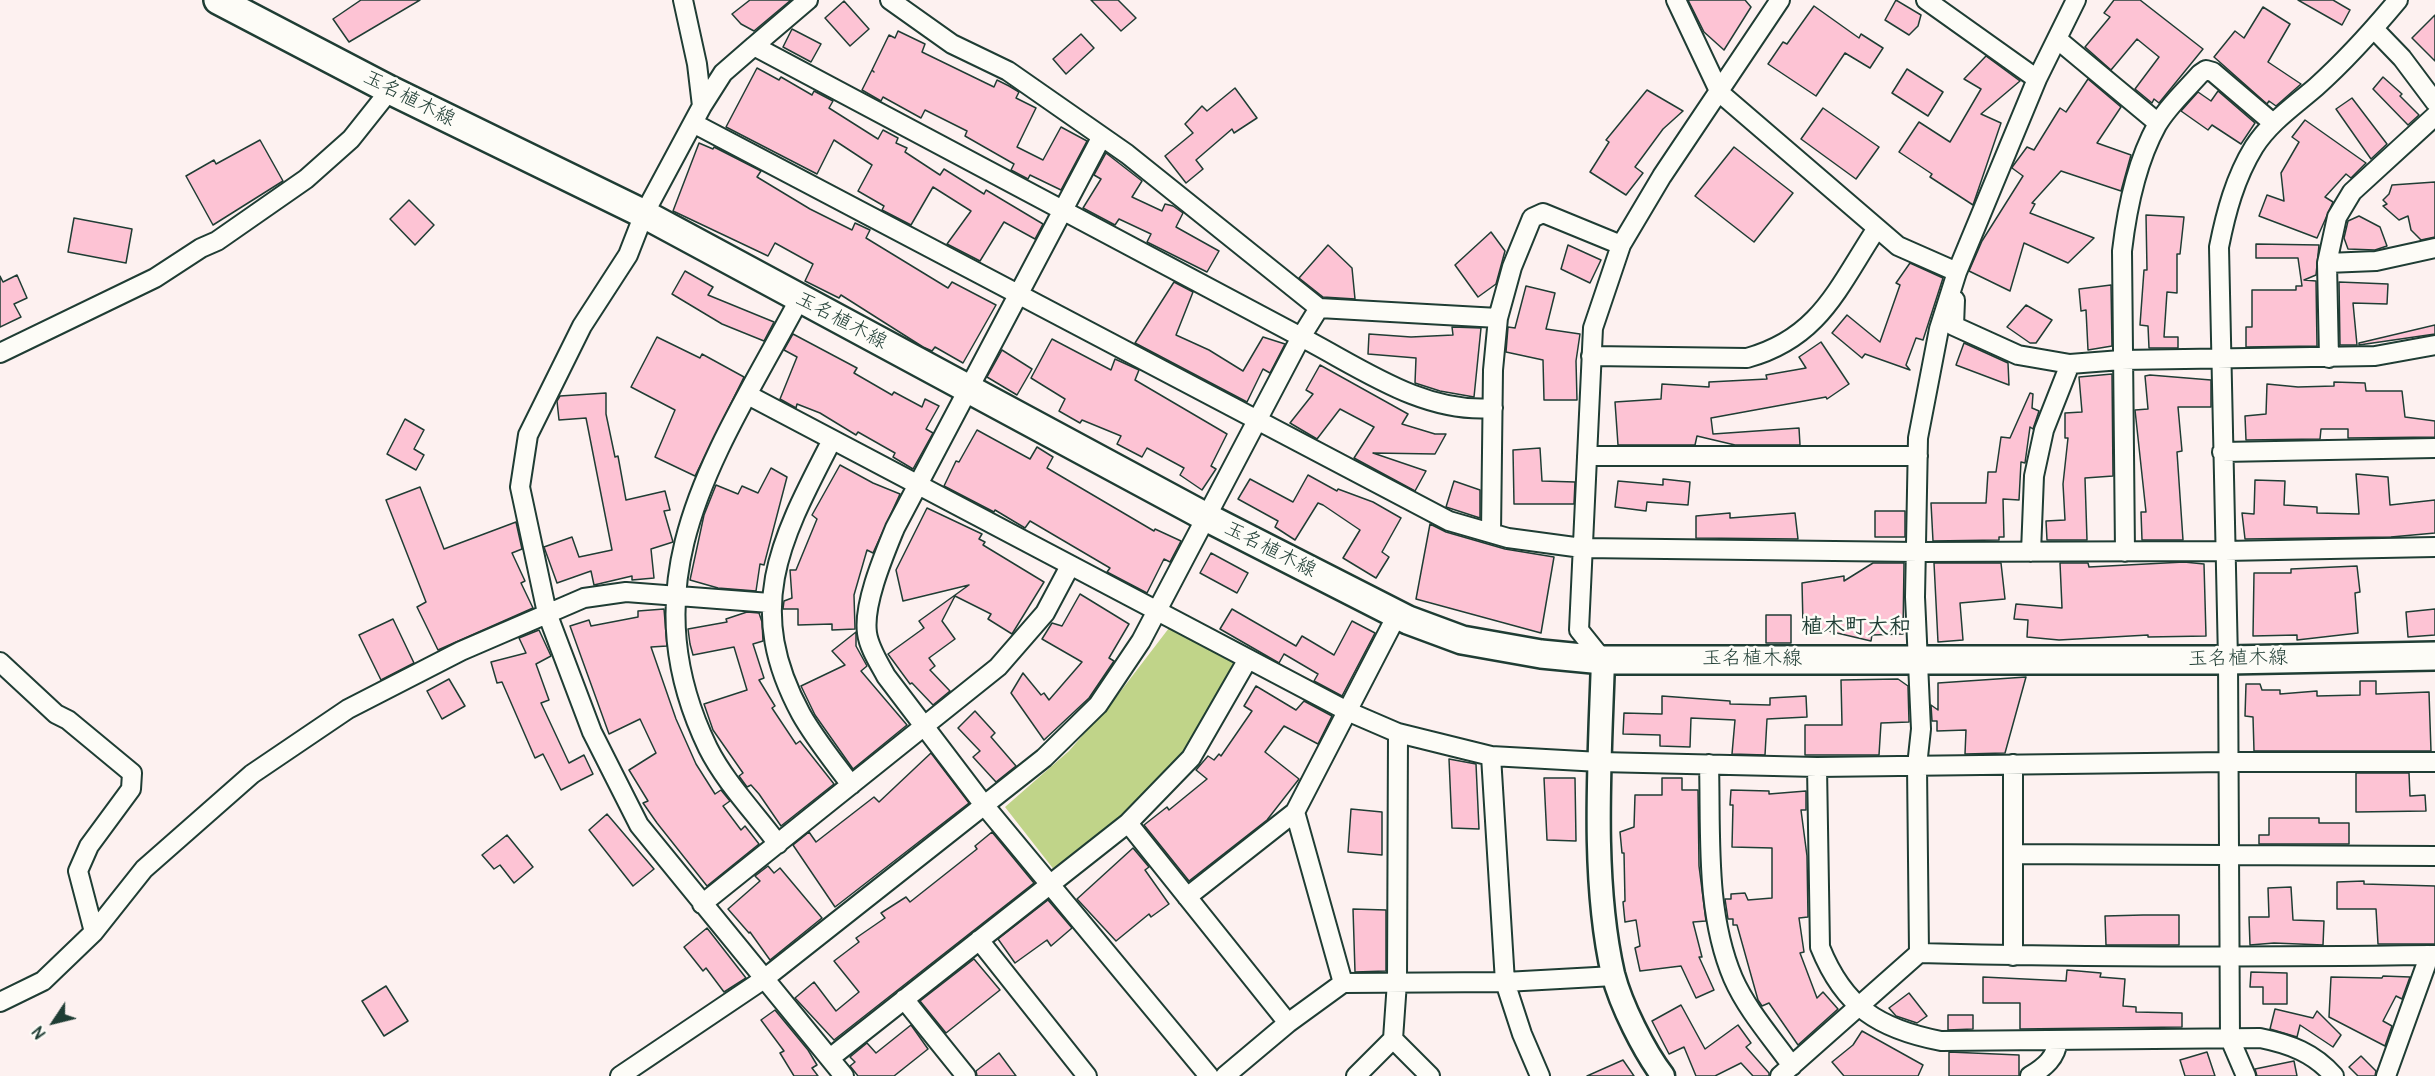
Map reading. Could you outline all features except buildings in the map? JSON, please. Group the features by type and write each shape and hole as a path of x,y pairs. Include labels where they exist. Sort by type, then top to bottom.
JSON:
{"main road":[{"name":"玉名植木線","path":"218,0 390,90 644,214 1206,517 1397,615 1462,640 1541,654 1603,660 1916,658 2228,660 2435,656"}],"street":[{"path":"683,0 697,64 702,106"},
{"path":"808,0 723,73 702,106 644,214 628,255 582,326 528,435 520,487 547,613 592,732 639,825 844,1076"},
{"path":"890,0 952,44 1008,71 1127,154 1319,308 1498,318"},
{"path":"1676,0 1720,93 1898,246 1957,272"},
{"path":"1664,1076 1633,1024 1614,976 1603,908 1600,762 1603,660 1579,630 1593,328 1621,245 1662,176 1720,93 1780,0"},
{"path":"1926,0 2037,80"},
{"path":"1919,953 1917,766 1921,729 1915,597 1918,552 1918,438 1939,329 1957,272 2037,80 2076,0"},
{"path":"2246,1076 2229,1039 2228,660 2219,246 2226,210 2239,176 2254,147 2273,123 2316,86 2374,30 2398,0"},
{"path":"2374,30 2402,58 2435,102"},
{"path":"2057,39 2158,123"},
{"path":"754,46 1061,211 1416,396 1443,406 1476,410 1493,408"},
{"path":"2125,552 2122,250 2127,206 2146,149 2158,123 2206,70 2213,72 2273,123"},
{"path":"0,353 155,278 201,248 217,241 306,179 351,139 390,90"},
{"path":"2329,358 2327,263 2334,226 2348,198 2435,116"},
{"path":"693,123 1449,521 1491,533 1582,548 1918,552 2435,548"},
{"path":"1101,138 895,528 874,581 867,632 876,659 886,676 984,805 1209,1076"},
{"path":"1491,533 1493,408 1498,318 1512,267 1532,218 1543,213 1621,245"},
{"path":"1591,356 1747,358 1768,352 1803,332 1820,315 1877,228"},
{"path":"2327,263 2376,261 2435,248"},
{"path":"1957,272 1954,326 2018,355 2070,364 2123,360 2329,358 2400,353 2435,345"},
{"path":"778,843 709,750 695,717 682,680 676,637 675,597 680,552 691,512 707,474 800,298"},
{"path":"620,1076 764,979 1044,758 1098,705 1158,612 1257,420 1319,308"},
{"path":"2031,552 2034,476 2044,430 2070,364"},
{"path":"748,395 1347,711 1398,733 1491,756 1600,762 1817,767 2435,762"},
{"path":"832,440 797,511 777,565 770,603 773,642 784,679 802,716 851,785"},
{"path":"2222,452 2435,448"},
{"path":"1587,456 1918,456"},
{"path":"702,904 998,668 1045,613 1070,566"},
{"path":"0,1002 43,981 94,932 144,869 252,774 348,709 461,651 584,598 626,592 770,603"},
{"path":"1187,897 1295,812 1397,615"},
{"path":"830,1058 1128,823 1191,758 1248,659"},
{"path":"0,662 56,714 68,720 132,772 131,789 89,846 78,871 94,932"},
{"path":"1356,1076 1394,1039 1397,982 1398,733"},
{"path":"1491,756 1505,982 1522,1034 1540,1076"},
{"path":"1710,764 1711,864 1722,947 1734,980 1786,1071 1919,953 2168,957 2229,954 2431,955 2386,1076"},
{"path":"2013,764 2015,854 2013,956"},
{"path":"1817,767 1820,947 1828,967 1858,1008 1881,1023 1909,1035 1941,1041 2260,1038 2284,1043 2306,1052 2324,1064 2334,1076"},
{"path":"1295,812 1342,983"},
{"path":"1128,823 1288,1023"},
{"path":"2015,854 2228,857 2435,856"},
{"path":"979,940 1087,1076"},
{"path":"1225,1076 1288,1023 1342,983 1505,982 1614,976"},
{"path":"904,999 966,1076"},
{"path":"1394,1039 1430,1076"},
{"path":"2030,1076 2042,1068 2056,1053 2058,1040"}],"green space":[{"path":"1169,628 1237,661 1183,759 1136,809 1055,871 1005,807 1069,751 1117,696"}],"district":[{"name":"植木町大和","path":"1856,627"}]}
